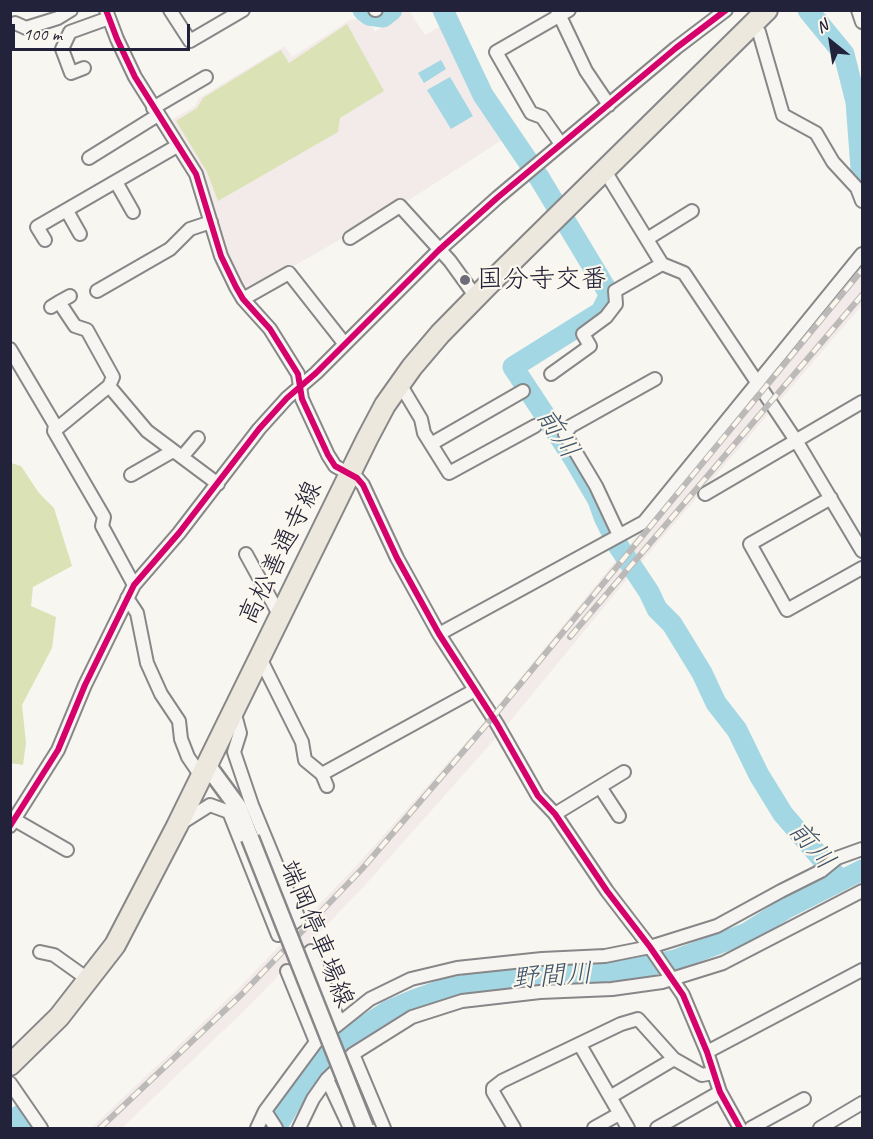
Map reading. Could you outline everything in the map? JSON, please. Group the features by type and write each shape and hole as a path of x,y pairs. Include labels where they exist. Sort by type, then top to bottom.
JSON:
{"main road":[{"name":"高松善通寺線","path":"10,1065 59,1017 115,945 177,826 350,475 381,414 400,384 440,334 476,297 767,10"},
{"name":"端岡停車場線","path":"204,770 238,807 365,1128"}],"street":[{"path":"15,23 26,28 58,18 71,10"},
{"path":"170,10 190,41 243,10"},
{"path":"67,850 13,823 58,750 85,685 134,585 218,484 259,429 439,250 713,14 726,10"},
{"path":"858,10 862,22"},
{"path":"561,144 542,117 531,112 496,52 562,12 586,71 597,91 609,105"},
{"path":"84,68 71,73 62,49 70,32 108,14 126,58 155,111 196,174 221,256 243,299 270,329 298,374 302,399 334,466 357,478 363,485 397,558 439,634 497,724 538,796 555,814 607,891 683,995 707,1052 720,1092 740,1128"},
{"path":"752,25 759,33 783,115 816,133 833,162 857,188 862,201"},
{"path":"89,158 206,77"},
{"path":"45,240 37,228 177,146"},
{"path":"605,171 662,264 684,273 797,442 862,551"},
{"path":"116,182 133,212"},
{"path":"350,238 400,206 450,261 476,297"},
{"path":"67,211 80,234"},
{"path":"647,239 692,211"},
{"path":"97,291 170,249 190,230 211,222"},
{"path":"439,634 644,522 862,255"},
{"path":"551,374 590,346 583,334 606,317 616,304 615,291 662,264"},
{"path":"243,299 289,273 344,343"},
{"path":"54,430 109,386 113,377 87,330 75,326 60,302"},
{"path":"10,348 55,425 54,430 104,517 102,526 134,585"},
{"path":"620,535 596,486 565,434 571,426 655,379"},
{"path":"400,384 421,419 424,433 430,444 449,473 535,426"},
{"path":"109,386 147,431 218,484"},
{"path":"430,444 523,391"},
{"path":"705,494 862,402"},
{"path":"131,476 177,454 198,438"},
{"path":"831,498 750,544 787,610 862,568"},
{"path":"246,554 280,616"},
{"path":"127,598 137,613 147,663 161,694 179,721 181,739 188,757 204,770"},
{"path":"260,658 302,742 305,760 325,780 475,690"},
{"path":"177,826 210,805 229,812 278,934 299,919 252,805 234,752 240,733 234,711"},
{"path":"555,814 624,772"},
{"path":"600,787 619,816"},
{"path":"257,1128 265,1112 316,1042 370,999 411,979 457,968 542,959 605,957 651,949 717,926 821,871 837,858 862,849"},
{"path":"298,1128 313,1099 327,1079 353,1054 412,1017 462,1001 540,992 612,989 662,982 671,977 723,963 862,891"},
{"path":"316,1042 288,973 312,951 339,1022"},
{"path":"40,952 54,955 89,980"},
{"path":"707,1052 862,970"},
{"path":"514,1128 493,1092 493,1088 502,1081 621,1024 638,1019 674,1059 702,1075 713,1073"},
{"path":"580,1045 627,1128"},
{"path":"353,1054 384,1128"},
{"path":"610,1098 674,1059"},
{"path":"327,1079 350,1128"},
{"path":"10,1083 41,1128"},
{"path":"657,1128 720,1092"},
{"path":"751,1128 804,1099"},
{"path":"820,1128 862,1103"},
{"path":"265,1112 276,1128"},
{"path":"594,1128 619,1114"}],"shaded area":[{"path":"405,11 409,11 425,35 446,23 470,78 505,138 403,204 246,293 226,253 211,195 202,175 170,121 195,106 199,98 285,46 292,57 348,21 365,16 375,32"},
{"path":"862,261 862,305 637,567 626,549"},
{"path":"621,554 632,573 502,731 367,883 250,1005 122,1128 91,1128 236,991 358,864 491,714"}],"green space":[{"path":"347,24 384,91 340,118 338,132 218,201 207,172 176,121 197,108 203,98 281,50 289,63"},
{"path":"11,463 21,466 39,493 54,508 72,566 33,587 31,606 56,617 52,648 22,705 26,743 23,765 10,763"}],"water":[{"path":"441,60 446,69 424,83 418,73"},
{"path":"450,77 473,116 451,129 427,90"}],"waterway":[{"name":"前川","path":"363,10 369,15 383,17 392,10"},
{"name":"前川","path":"443,10 483,95 540,179 608,292 608,298 601,312 513,367 574,459 598,500 619,547 649,592 657,609 672,624 702,673 716,703 737,730 759,775 783,814 840,880"},
{"path":"808,10 844,54 856,102 862,181"},
{"name":"野間川","path":"276,1128 317,1066 357,1031 388,1011 445,989 477,983 623,971 675,960 747,933 785,909 862,870"},
{"path":"10,1123 20,1115 30,1128"}],"railway":[{"path":"100,1128 241,995 362,869 493,717 862,270"},
{"path":"570,637 862,295"}],"cycle path":[{"path":"106,10 135,77 196,174 221,256 236,287 243,299 270,329 298,374 302,399 328,455 335,466 357,478 363,485 397,558 439,634 497,724 538,796 555,814 607,891 683,995 707,1052 720,1092 740,1128"},
{"path":"10,826 58,750 85,685 134,585 179,533 259,429 287,398 316,373 439,250 497,198 676,48 726,10"}],"place":[{"name":"国分寺交番","path":"465,280"}]}
